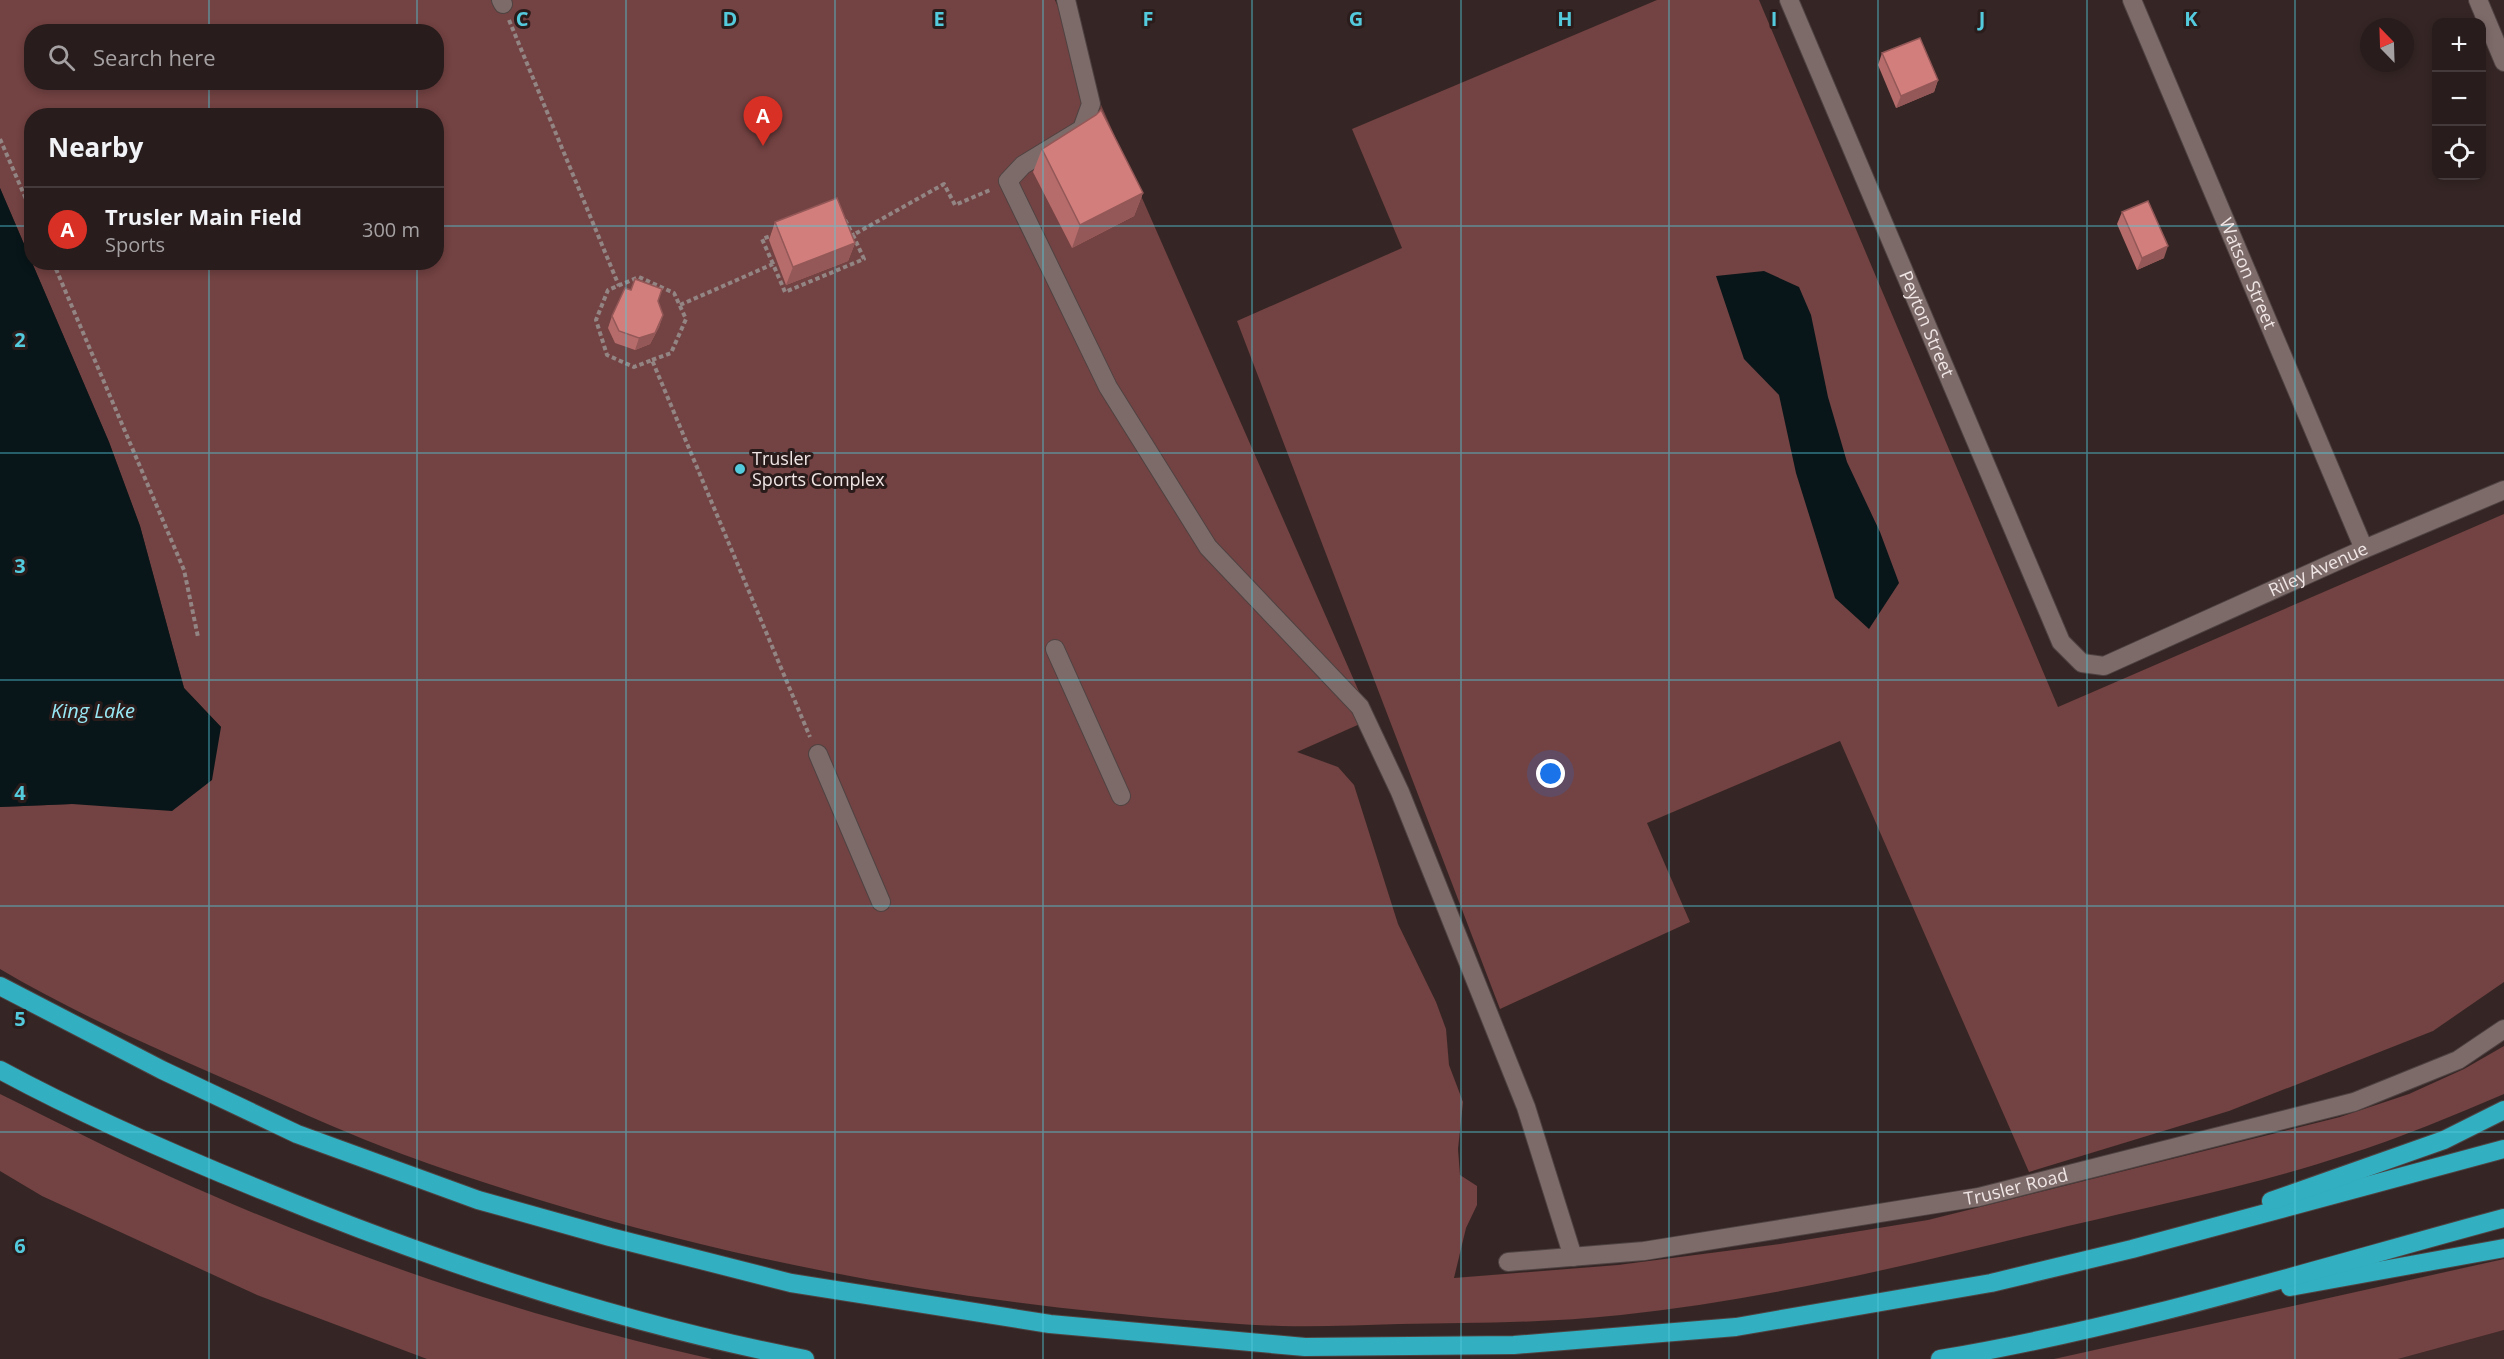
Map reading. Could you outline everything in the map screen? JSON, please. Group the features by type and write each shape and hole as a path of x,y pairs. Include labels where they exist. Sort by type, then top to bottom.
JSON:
{"highway":[{"path":"0,986 162,1070 297,1134 478,1200 791,1283 1050,1324 1305,1347 1514,1345 1736,1327 1991,1283 2132,1249 2504,1149"},
{"path":"0,1070 204,1167 354,1228 459,1266 661,1327 737,1346 805,1359"},
{"path":"2132,1249 2444,1140 2504,1110"},
{"path":"1940,1359 1989,1351 2168,1309 2504,1218"},
{"path":"2168,1309 2504,1248"}],"street":[{"path":"1066,0 1091,104 1082,129 1023,165 1008,181 1108,387 1208,547 1360,708 1400,792 1526,1107 1573,1257"},
{"name":"Peyton Street","path":"1790,0 2061,642 2067,648"},
{"name":"Watson Street","path":"2132,0 2364,549"},
{"path":"2478,0 2504,62"},
{"name":"Riley Avenue","path":"2067,648 2082,663 2104,666 2364,549 2504,490"},
{"path":"1055,649 1121,796"},
{"path":"818,754 881,902"},
{"name":"Trusler Road","path":"1508,1262 1644,1251 1979,1197 2354,1102 2457,1060 2504,1029"}],"path":[{"path":"502,2 620,286"},
{"path":"0,139 24,194"},
{"path":"853,235 944,184 955,205 1008,181"},
{"path":"784,230 762,239 784,292 864,260 844,217"},
{"path":"680,305 773,264"},
{"path":"56,270 184,570 198,637"},
{"path":"639,277 674,293 686,319 671,352 634,367 607,355 596,320 608,290 620,286 639,277"},
{"path":"652,360 818,754"}],"shaded area":[{"path":"0,0 1055,0 1371,719 1297,752 1338,767 1354,785 1398,924 1436,1002 1446,1029 1449,1065 1463,1102 1458,1149 1460,1175 1477,1186 1477,1205 1466,1228 1454,1278 1618,1265 1780,1244 1928,1220 2340,1117 2409,1094 2464,1069 2504,1046 2504,1094 2386,1141 2277,1176 1902,1266 1790,1289 1678,1308 1593,1318 1510,1322 1311,1326 1236,1324 1100,1312 923,1289 746,1255 659,1234 573,1210 402,1154 152,1047 60,1002 0,969 0,807 72,804 221,727 184,688 140,526 109,442 35,270 444,270 444,108 24,108 24,244 0,188"},
{"path":"1657,0 1759,0 2058,707 2504,514 2504,982 2433,1031 2229,1111 2029,1172 1840,741 1647,823 1690,922 1500,1009 1237,321 1402,248 1352,129"},
{"path":"0,1094 171,1177 303,1233 370,1258 505,1304 573,1324 712,1359 427,1359 257,1295 42,1196 0,1171"},
{"path":"2504,1259 2504,1330 2398,1359 2054,1359"},
{"path":"2504,1330 2504,1359 2398,1359"}],"water":[{"name":"King Lake","path":"0,188 24,244 24,270 35,270 109,442 140,526 184,688 221,727 212,780 172,811 72,804 0,807"},
{"path":"1764,271 1799,287 1811,315 1828,397 1847,462 1880,532 1899,583 1869,629 1835,598 1796,473 1779,395 1744,359 1716,276"}],"building":[{"path":"1920,38 1938,80 1901,96 1882,53"},
{"path":"1101,110 1143,193 1080,225 1042,149"},
{"path":"837,198 855,243 793,267 775,222"},
{"path":"2148,201 2168,246 2142,258 2122,212"},
{"path":"635,279 662,289 658,301 663,315 655,333 639,338 619,331 612,316 625,288 631,290"}],"place":[{"name":"Trusler Main Field","path":"763,146"},
{"name":"Trusler Sports Complex","path":"740,469"}]}
